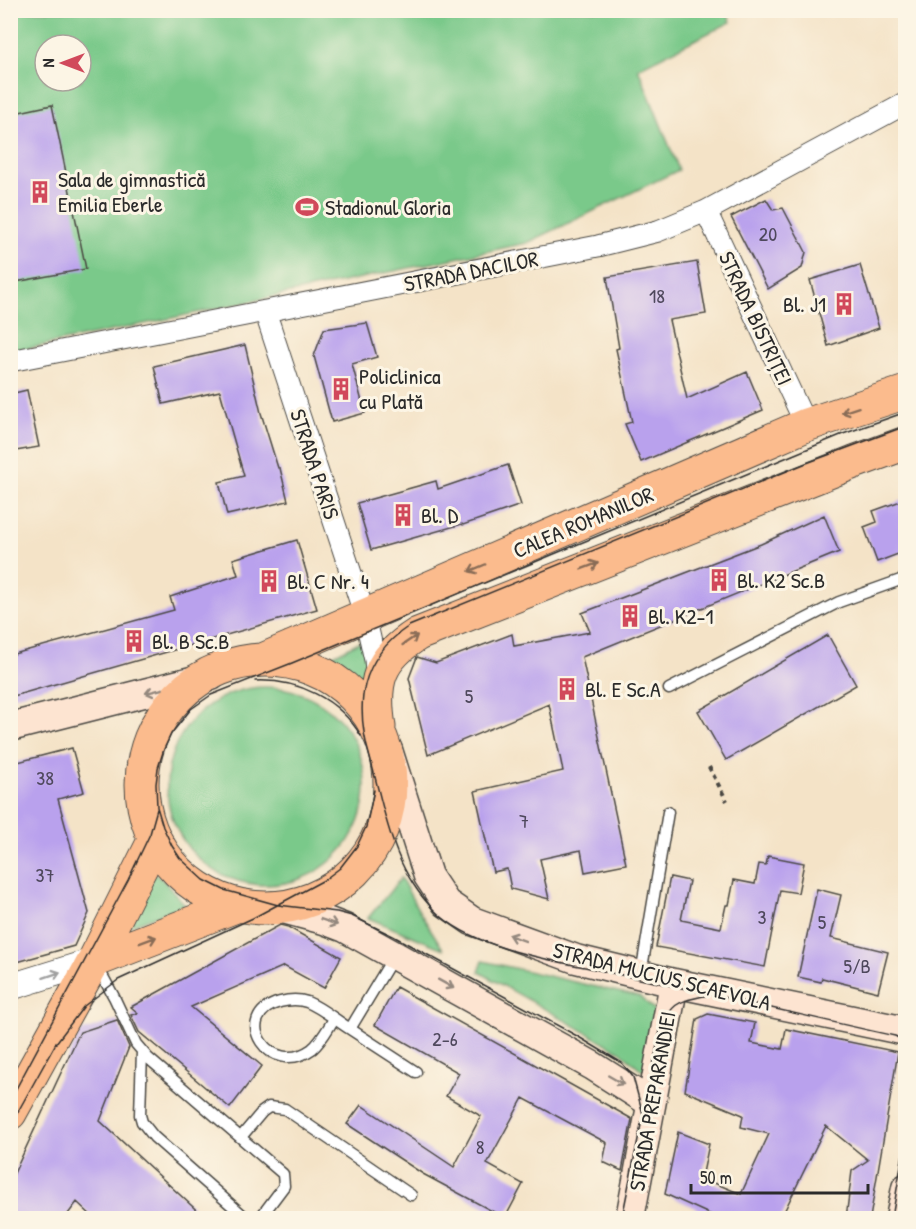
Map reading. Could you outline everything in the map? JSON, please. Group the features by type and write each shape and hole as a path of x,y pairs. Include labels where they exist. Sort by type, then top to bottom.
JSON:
{"main road":[{"name":"CALEA ROMANILOR","path":"263,660 806,425 906,392"},
{"name":"CALEA ROMANILOR","path":"233,907 272,906 315,896 336,886 363,860 376,837 386,809 390,772 376,696 377,681 392,654 418,634 854,462 906,444"},
{"path":"10,727 211,676 263,660 305,664 330,674 350,688 362,701 384,739"},
{"path":"211,676 178,701 159,725 149,748 144,777 143,803 146,826 153,843 176,874 208,898 233,907"},
{"name":"STRADA MUCIUS SCAEVOLA","path":"384,739 423,862 437,891 446,903 472,921 576,959 674,983 906,1031"},
{"path":"10,1113 94,961 153,843"},
{"path":"272,906 345,928 593,1066 651,1103"},
{"path":"94,961 233,907"},
{"name":"STRADA PREPARANDIEI","path":"630,1218 674,983"},
{"path":"900,1218 906,1188"}],"street":[{"name":"STRADA DACILOR","path":"10,361 598,246 658,231 706,211 906,103"},
{"name":"STRADA BISTRIȚEI","path":"706,211 806,425"},
{"name":"STRADA PARIS","path":"265,311 365,616 375,660 377,681"},
{"path":"10,987 94,961"}],"lane":[{"path":"669,689 839,602 906,578"},
{"path":"641,974 668,812"},
{"path":"350,1029 395,956"},
{"path":"94,961 136,1044 142,1051 280,1169 285,1179 284,1186 260,1218"},
{"path":"334,1019 313,1048 303,1054 290,1057 279,1056 268,1051 260,1043 256,1033 257,1022 263,1011 273,1004 285,1000 308,1003 334,1019 350,1029 416,1072"},
{"path":"142,1051 139,1103 142,1122 147,1131 246,1218"},
{"path":"241,1137 269,1107 285,1109 411,1195"}],"path":[{"path":"709,767 727,801"}],"green space":[{"name":"Stadionul Gloria","path":"726,10 731,22 638,68 679,170 527,243 11,352 10,11"},
{"path":"363,640 367,665 358,683 341,670 322,661"},
{"path":"256,687 276,687 313,698 343,723 358,748 365,776 361,815 354,833 329,863 313,874 295,881 276,885 256,885 219,874 189,849 178,833 171,815 167,796 167,776 178,739 203,709 219,698 237,691"},
{"path":"148,869 164,881 185,905 116,931"},
{"path":"401,878 419,911 443,949 368,918"},
{"path":"483,961 640,997 657,1012 644,1072 621,1052 479,972"}],"building":[{"name":"Sala de gimnastică Emilia Eberle","path":"52,105 86,269 10,283 10,114"},
{"path":"766,199 773,210 783,208 806,252 802,268 768,289 731,217"},
{"path":"697,262 706,314 669,320 687,399 747,372 763,410 641,462 625,424 632,422 616,349 619,348 607,277"},
{"name":"Bl. J1","path":"860,265 879,328 828,346 810,280"},
{"name":"Policlinica cu Plată","path":"367,323 377,357 352,364 365,413 332,422 314,356 324,329"},
{"path":"245,345 261,413 278,468 280,468 288,501 227,515 219,482 244,476 220,391 163,404 154,366"},
{"path":"27,390 39,447 10,452 10,394"},
{"path":"508,465 521,505 463,525 371,550 357,503 436,481 438,489"},
{"path":"906,499 906,551 877,562 864,527 877,522 873,511"},
{"path":"824,515 839,552 582,657 626,864 585,872 581,850 540,859 549,899 511,889 507,869 493,872 475,791 563,771 549,704 428,755 409,678 417,657 436,663 512,634 514,646 590,632 582,613 761,544"},
{"path":"297,540 317,609 10,697 10,655 174,610 170,597 238,575 233,559"},
{"path":"828,635 856,685 726,760 698,711"},
{"path":"72,748 84,792 58,799 89,913 74,946 10,964 10,764"},
{"path":"768,856 804,863 798,893 780,890 765,967 656,947 670,877 689,881 681,920 721,928 734,880 755,884 759,864 766,865"},
{"path":"817,889 841,895 831,938 888,952 878,992 822,978 821,982 798,977"},
{"path":"280,925 288,927 341,957 324,988 284,966 191,1007 262,1066 230,1108 139,1032 131,1015 138,1013 131,1007"},
{"path":"396,987 632,1119 622,1171 603,1162 607,1143 523,1098 487,1164 523,1184 505,1218 423,1174 347,1124 361,1105 454,1167 481,1116 446,1096 459,1073 375,1025"},
{"path":"708,1014 755,1023 751,1043 782,1049 786,1029 898,1052 870,1218 846,1218 852,1171 868,1160 826,1126 781,1218 718,1218 665,1194 678,1132 709,1144 702,1178 741,1194 769,1134 741,1127 743,1115 685,1091 697,1019"},
{"path":"117,1020 129,1047 100,1121 205,1218 94,1218 77,1202 65,1218 10,1218 10,1182 80,1032"}],"tram line":[{"path":"643,1114 633,1077 622,1063 393,936 352,916 278,905 224,890 204,880 180,858 163,827 157,807 156,784 164,749 171,734 191,709 211,695 843,434 906,412"},
{"path":"906,426 804,464 409,626 380,653 371,668 362,701 365,738 386,819 399,858 420,894 449,923 488,942 531,956 725,997 895,1036 906,1042"},
{"path":"255,681 287,684 316,694 341,712 361,736"},
{"path":"10,1126 56,1043 84,1006 118,980 253,918 324,880 340,868 357,846 366,827 374,790"},
{"path":"10,1100 128,880 150,834 157,809"},
{"path":"622,1218 660,1031 668,1014 677,1004 708,995"},
{"path":"892,1218 906,1136"}],"place":[{"name":"Sala de gimnastică Emilia Eberle","path":"40,192"},
{"name":"Stadionul Gloria","path":"307,207"},
{"name":"Bl. J1","path":"844,304"},
{"name":"Policlinica cu Plată","path":"341,389"},
{"name":"Bl. D","path":"403,515"},
{"name":"Bl. K2 Sc.B","path":"719,580"},
{"name":"Bl. C Nr. 4","path":"269,581"},
{"name":"Bl. K2-1","path":"630,616"},
{"name":"Bl. B Sc.B","path":"134,641"},
{"name":"Bl. E Sc.A","path":"567,689"}]}
